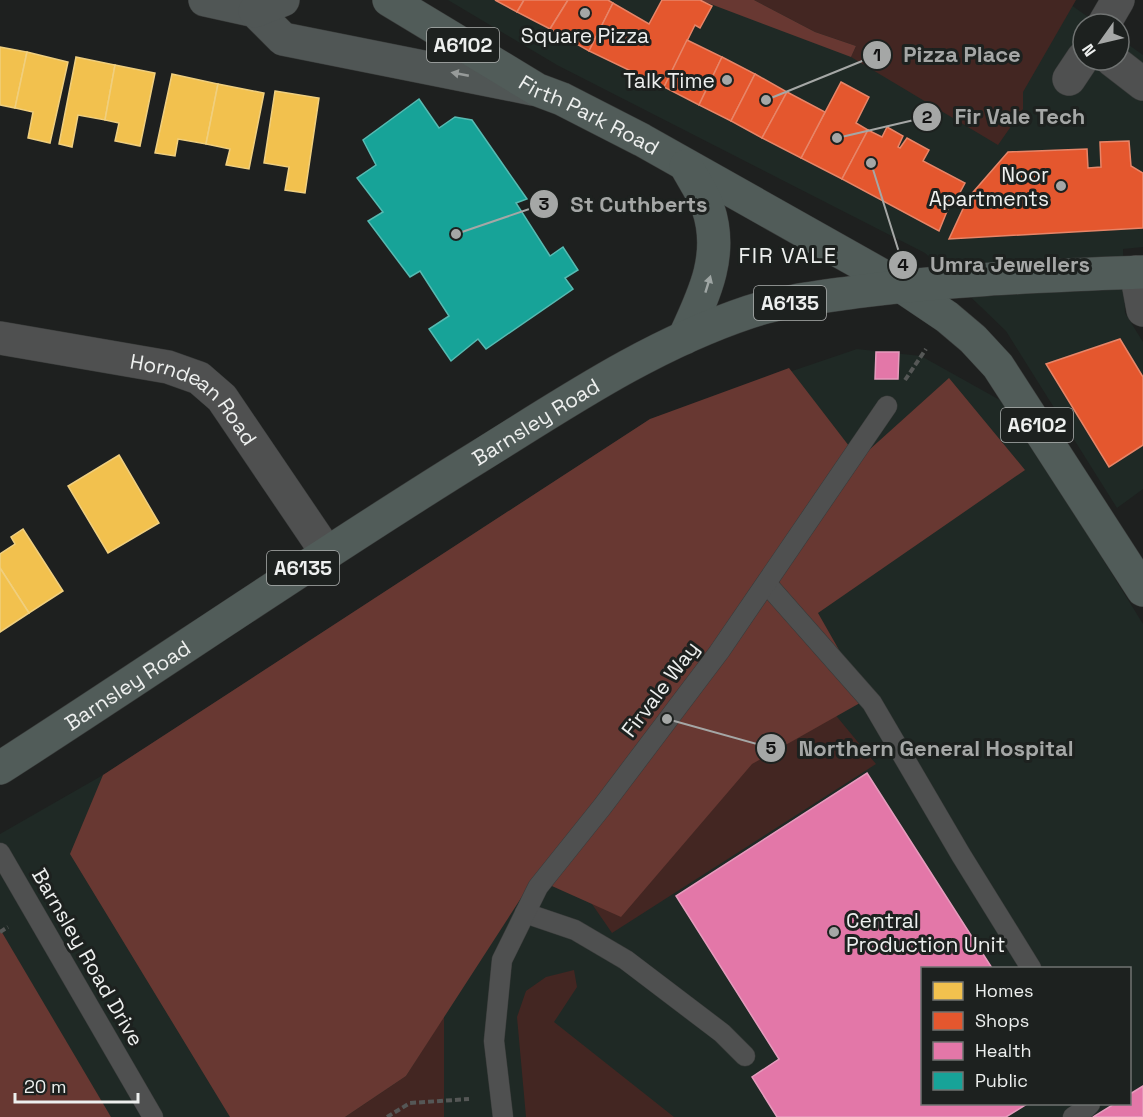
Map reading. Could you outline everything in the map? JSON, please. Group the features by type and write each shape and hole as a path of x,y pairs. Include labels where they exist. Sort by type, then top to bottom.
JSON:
{"main road":[{"name":"Firth Park Road","path":"205,0 269,6 283,39 538,90 562,99 901,286"},
{"name":"A6102","path":"389,0 538,90"},
{"path":"684,338 705,292 713,266 714,250 714,229 707,206 686,166"},
{"name":"Barnsley Road","path":"0,768 327,553 611,374 684,338 766,307 817,297 901,286 1027,276 1140,272"},
{"name":"A6102","path":"901,286 947,317 973,339 998,366 1143,590"}],"street":[{"path":"1128,72 1143,84"},
{"path":"1140,272 1143,310"},
{"name":"Horndean Road","path":"0,338 168,367 200,378 222,399 327,553"}],"lane":[{"name":"Firvale Way","path":"503,1117 494,1041 502,960 538,887 602,807 719,652 887,406"},
{"path":"767,584 872,703 961,855 1031,967"},
{"name":"Barnsley Road Drive","path":"0,853 153,1117"},
{"path":"525,913 575,930 626,960 722,1033 745,1056"},
{"path":"1073,1117 1089,1105"}],"path":[{"path":"887,406 947,317"},
{"path":"387,1117 410,1103 501,1096"}],"shaded area":[{"path":"448,0 1064,0 1081,12 1071,12 1071,72 1131,72 1131,46 1143,55 1143,247 1123,249 1125,313 1143,342 1143,489 1117,508 1006,331 925,253 557,65"},
{"path":"700,0 754,0 815,32 856,46 851,57"},
{"path":"754,0 1076,0 1023,92 1023,109 998,145 851,57 856,46 815,32"},
{"path":"857,349 921,356 1007,404 1143,624 1143,1117 0,1117 0,834 103,775 650,419"},
{"path":"789,368 859,459 949,378 1025,470 818,613 867,699 752,764 621,917 534,878 406,1076 345,1117 230,1117 70,854 103,775 650,419"},
{"path":"765,665 805,678 876,764 612,933 592,904"},
{"path":"0,929 111,1117 0,1117"},
{"path":"574,970 577,987 554,1022 674,1117 526,1117 517,1017 526,991 546,977"},
{"path":"444,1016 444,1117 345,1117 406,1076"}],"building: Homes":[{"path":"0,47 27,52 15,108 0,105"},
{"path":"27,52 68,62 50,143 28,138 33,112 15,108"},
{"path":"76,57 115,65 105,120 78,115 72,147 59,144"},
{"path":"115,65 155,73 140,146 115,141 119,123 105,120"},
{"path":"172,74 218,84 206,144 178,139 175,156 155,153"},
{"path":"218,84 264,93 249,169 226,165 230,149 206,144"},
{"path":"275,91 319,98 305,193 285,190 289,167 264,163"},
{"path":"119,455 159,523 108,553 68,486"},
{"path":"23,529 63,591 29,613 0,568 0,554 15,544 11,537"},
{"path":"0,568 29,613 0,632"}],"building: Shops":[{"path":"495,0 524,0 517,12"},
{"path":"524,0 568,0 550,29 517,12"},
{"path":"568,0 608,0 613,3 589,51 550,29"},
{"path":"662,0 700,0 712,6 700,28 695,25 664,87 589,51 613,3 649,24"},
{"path":"687,40 722,57 699,105 664,87"},
{"path":"722,57 755,74 731,121 699,105"},
{"path":"755,74 787,92 762,138 731,121"},
{"path":"841,82 869,97 856,123 868,130 842,179 801,158"},
{"path":"787,92 825,112 801,158 762,138"},
{"path":"887,127 903,136 898,147 900,148 907,138 929,150 923,161 965,183 956,200 952,199 939,231 842,179 868,130 882,137"},
{"name":"Noor Apartments","path":"1129,141 1131,166 1143,173 1143,228 949,239 968,198 1008,152 1087,149 1088,168 1101,167 1100,142"},
{"path":"1120,339 1143,377 1143,445 1109,467 1046,364"}],"building: Health":[{"path":"876,352 899,352 898,379 875,379"},
{"name":"Central Production Unit","path":"867,773 991,967 921,967 921,1105 1025,1105 1006,1117 777,1117 752,1077 779,1059 676,896"},
{"path":"1143,1086 1143,1117 1093,1117 1112,1105 1131,1105 1131,1093"}],"building: Public":[{"path":"419,99 439,128 455,117 472,120 527,199 516,203 550,256 563,247 578,270 565,278 573,289 486,349 478,339 451,361 429,329 449,316 420,271 410,277 368,221 383,212 357,178 376,165 363,140"}],"place":[{"name":"Square Pizza","path":"585,13"},
{"name":"Talk Time","path":"727,80"},
{"name":"Pizza Place","path":"766,100"},
{"name":"Fir Vale Tech","path":"837,138"},
{"name":"Umra Jewellers","path":"871,163"},
{"name":"Noor Apartments","path":"1061,186"},
{"name":"St Cuthberts","path":"456,234"},
{"name":"Northern General Hospital","path":"667,719"},
{"name":"Central Production Unit","path":"834,932"}],"district":[{"name":"FIR VALE","path":"788,255"}]}
